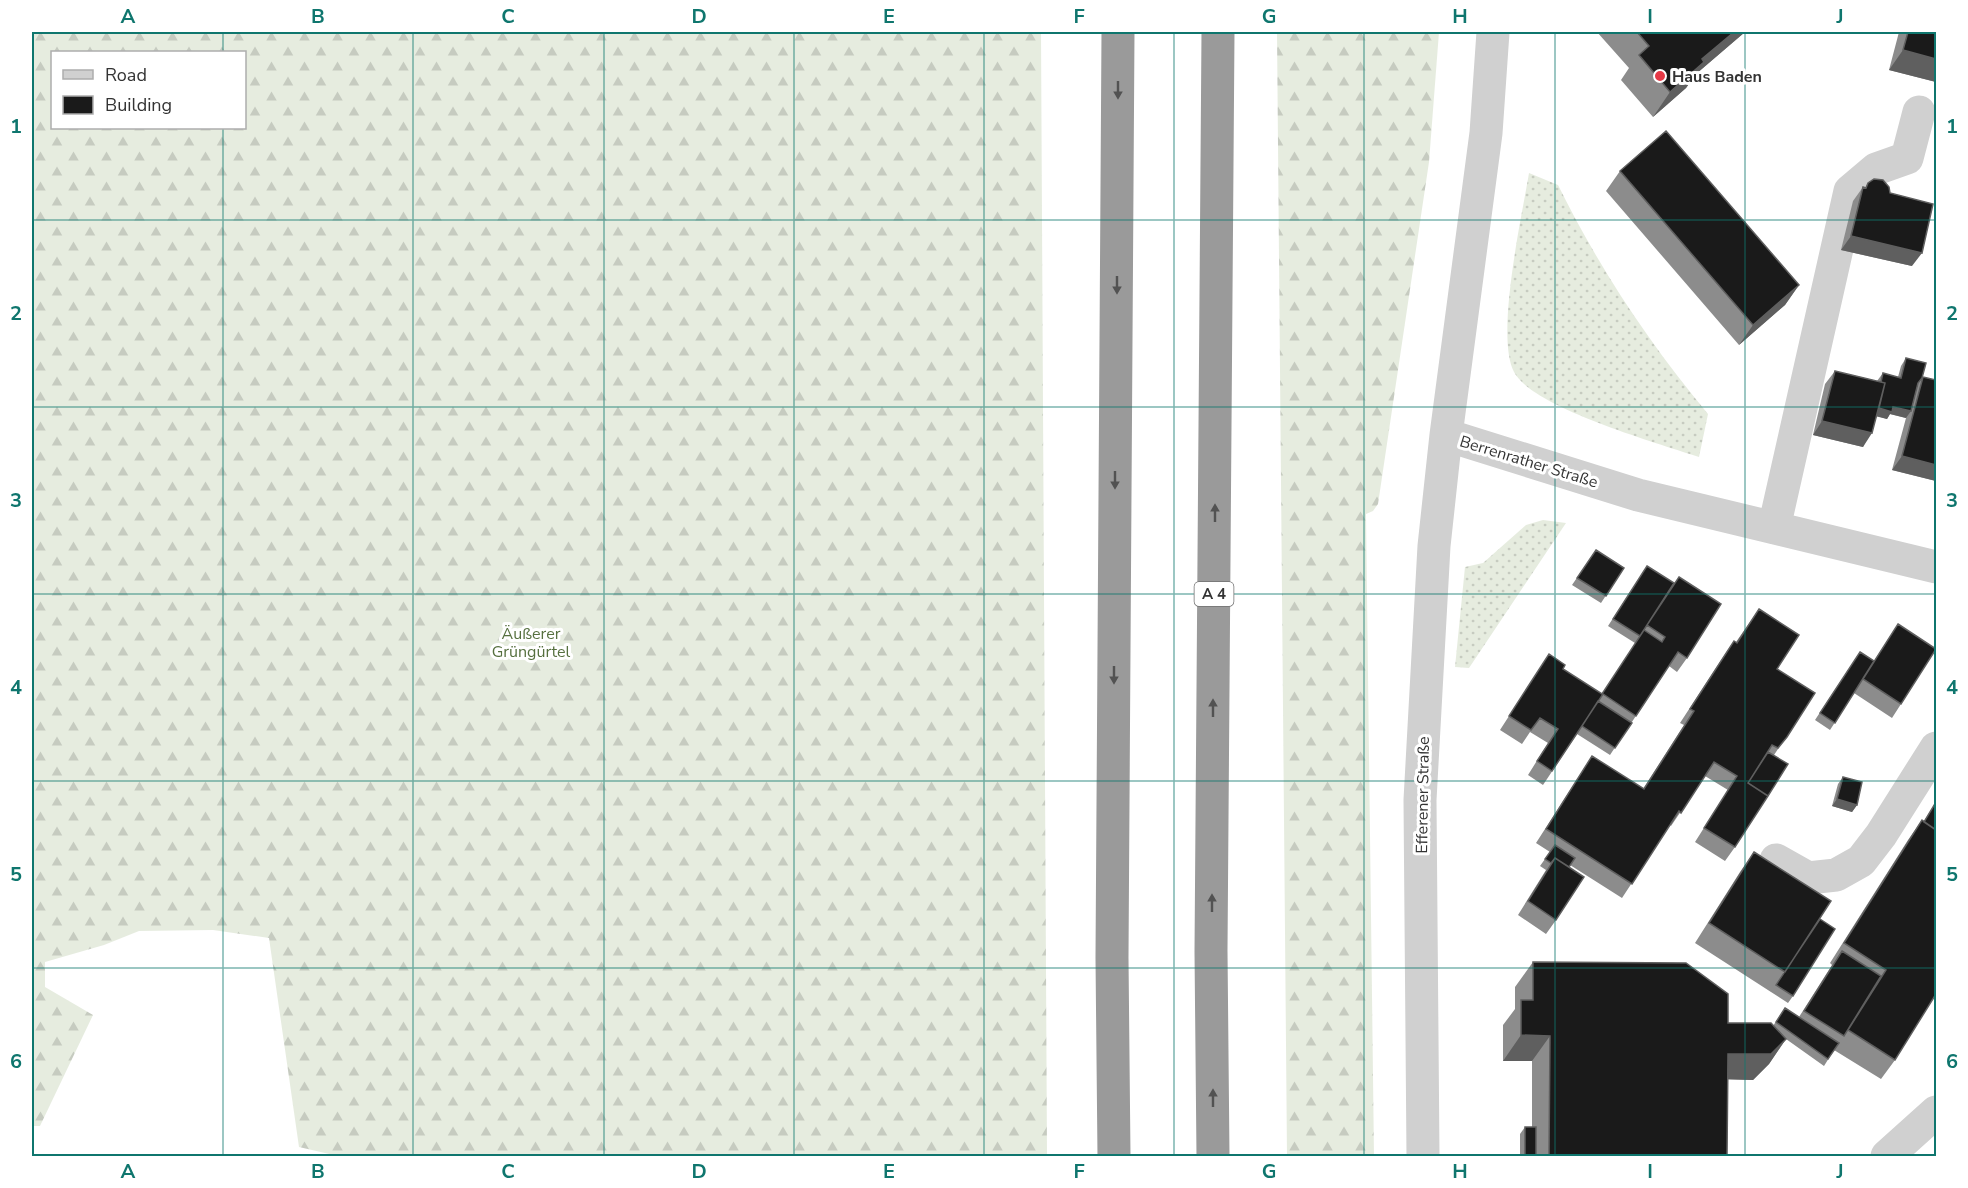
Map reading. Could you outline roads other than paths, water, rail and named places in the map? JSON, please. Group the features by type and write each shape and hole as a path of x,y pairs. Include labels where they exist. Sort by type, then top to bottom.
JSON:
{"highway":[{"path":"1114,1156 1112,947 1118,32"},
{"name":"A 4","path":"1213,1156 1211,951 1218,32"}],"street":[{"name":"Berrenrather Straße","path":"1493,32 1486,133 1446,435 1638,495 1936,567"},
{"path":"1774,528 1850,191 1876,169 1907,158 1919,112"},
{"name":"Efferener Straße","path":"1423,1156 1420,800 1434,546 1446,435"},
{"path":"1776,860 1808,878 1836,875 1860,861 1881,835 1936,748"},
{"path":"1887,1156 1936,1112"}],"place":[{"name":"Haus Baden","path":"1660,76"}],"park label":[{"name":"Äußerer Grüngürtel","path":"531,642"}]}
